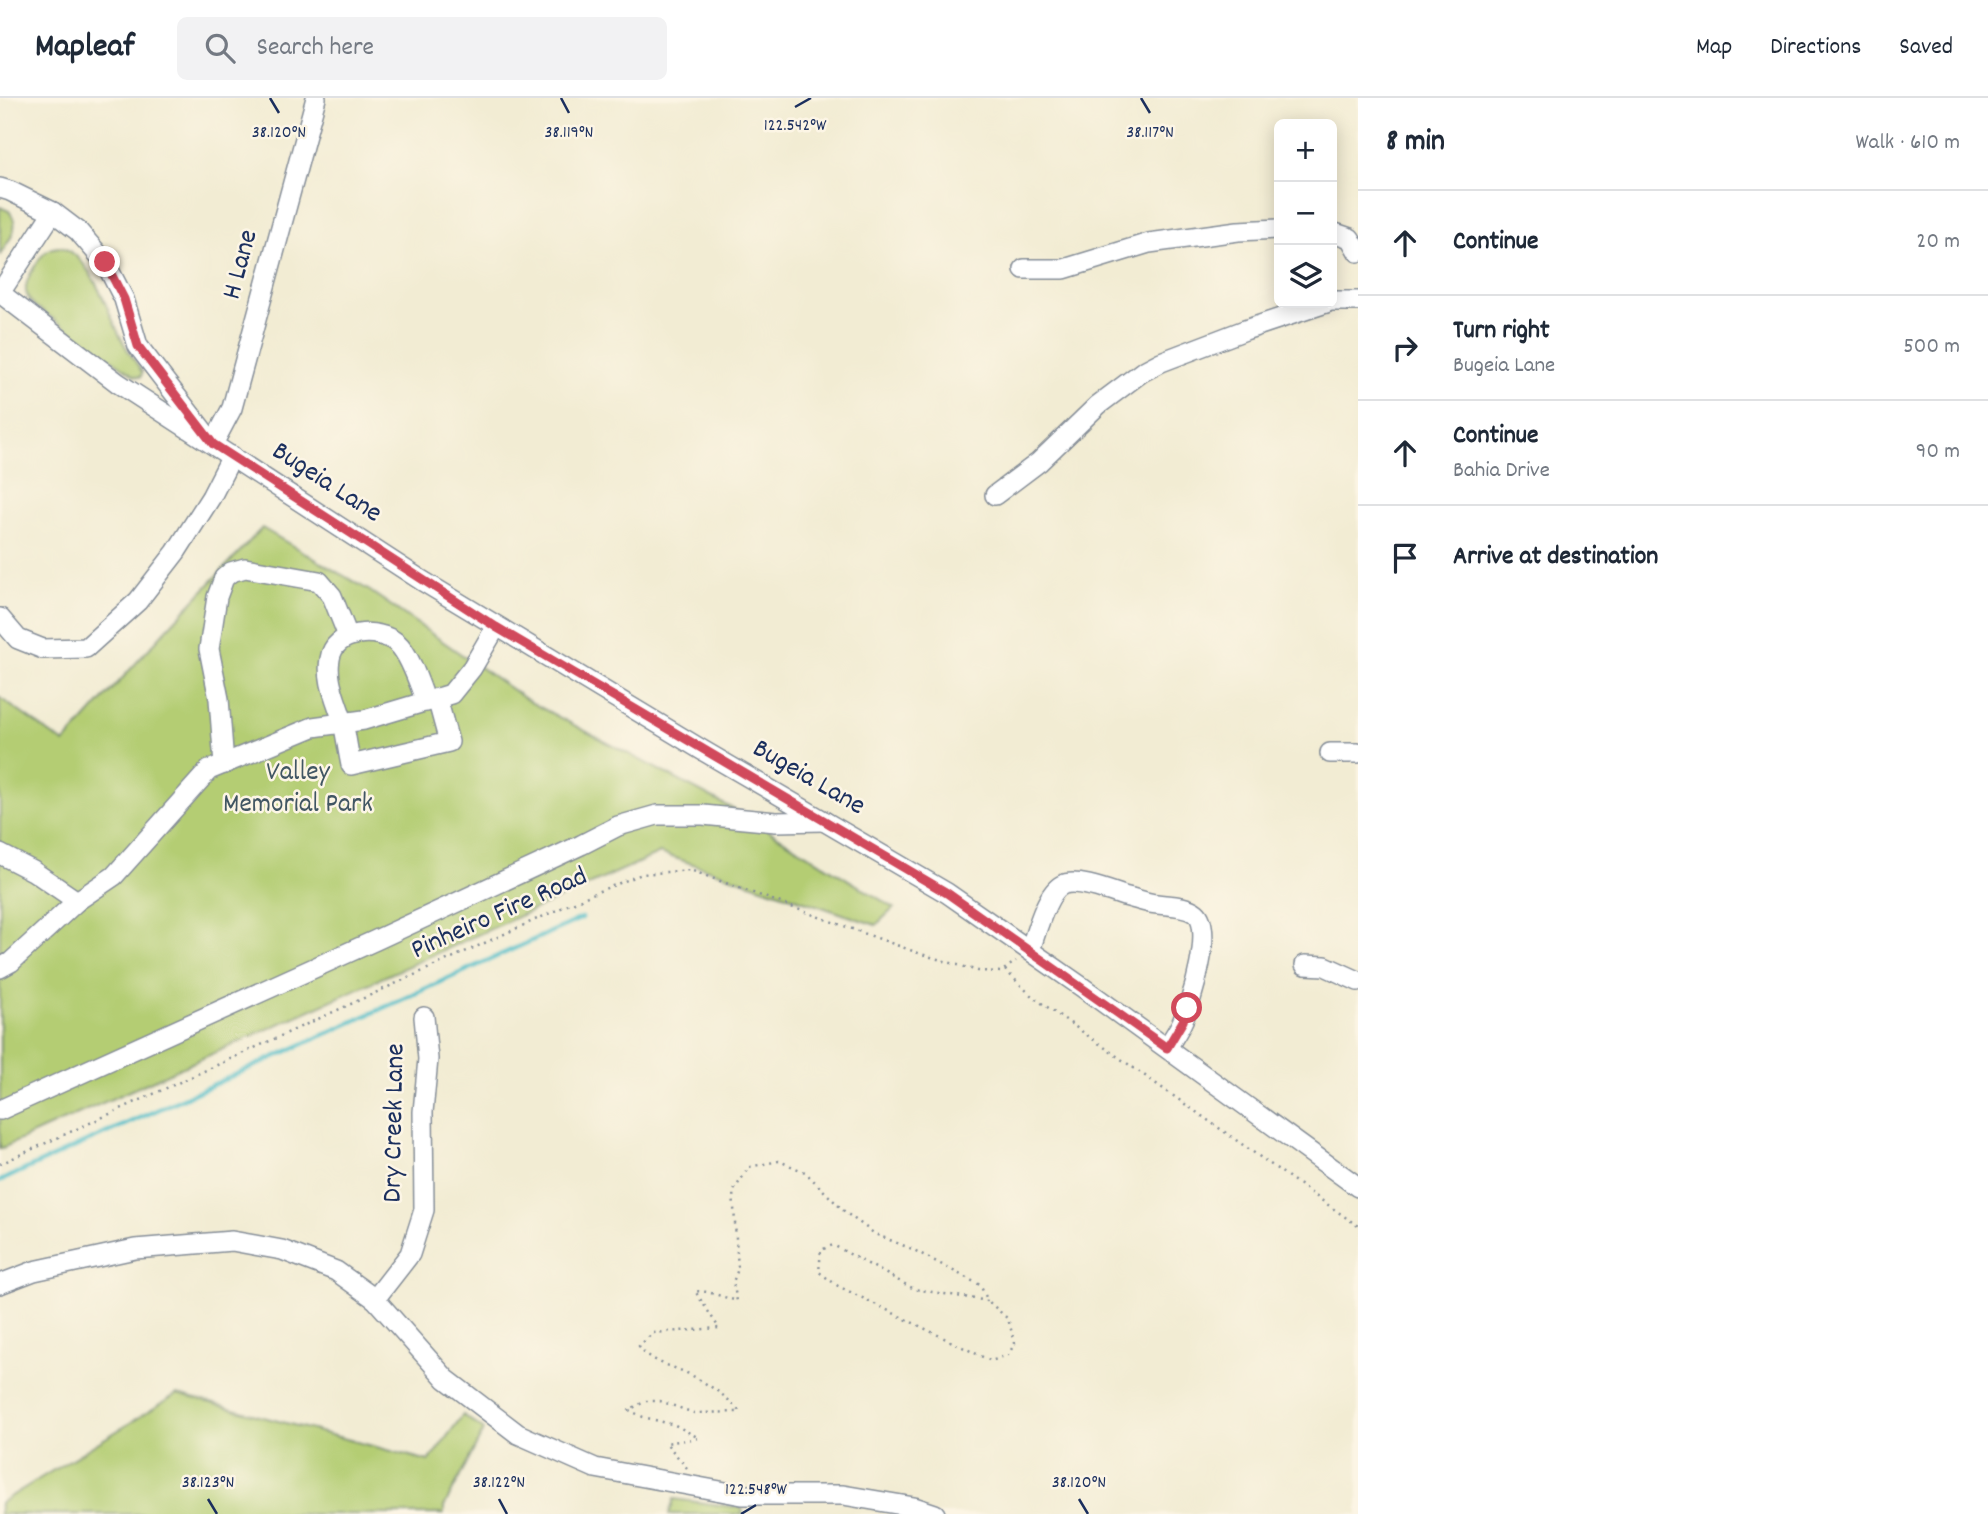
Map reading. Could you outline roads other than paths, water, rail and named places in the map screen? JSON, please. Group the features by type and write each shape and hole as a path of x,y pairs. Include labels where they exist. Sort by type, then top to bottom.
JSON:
{"street":[{"name":"H Lane","path":"213,444 232,408 316,98"},
{"path":"0,188 52,212 78,231 105,262 124,299 138,346 213,444"},
{"path":"0,293 52,212"},
{"path":"1024,269 1064,269 1149,243 1238,231 1274,229"},
{"path":"1337,234 1350,238 1358,252"},
{"name":"Bugeia Lane","path":"0,293 118,383 496,627 947,893 1358,1187"},
{"path":"1337,302 1358,301"},
{"path":"995,495 1039,462 1098,405 1142,372 1245,330 1311,308"},
{"path":"0,618 18,639 43,649 86,648 138,601 176,552 211,498 232,456"},
{"path":"224,764 219,699 209,649 217,597 224,578 231,572 245,568 319,581 332,596 348,636"},
{"path":"0,968 11,962 77,901 114,876 209,770 313,727 364,720 451,694 472,668 496,627"},
{"path":"378,634 397,643 432,700 449,742 351,765 343,723 329,679 330,656 348,636 378,634"},
{"path":"1330,753 1358,753"},
{"path":"0,1110 618,826 657,815 703,815 776,822 825,821"},
{"path":"0,854 33,871 77,901"},
{"path":"1030,950 1052,892 1069,882 1093,886 1148,903 1189,908 1199,915 1204,934 1200,959 1183,1021 1167,1048"},
{"path":"1305,965 1325,966 1358,981"},
{"name":"Dry Creek Lane","path":"374,1298 410,1254 424,1210 423,1112 428,1059 425,1017"},
{"path":"0,1284 34,1271 135,1250 232,1241 282,1250 336,1271 374,1298 446,1379 518,1434 595,1468 742,1495 843,1495 914,1507 935,1514"}],"waterway":[{"path":"0,1181 582,918"}],"park label":[{"name":"Valley Memorial Park","path":"298,790"}]}
